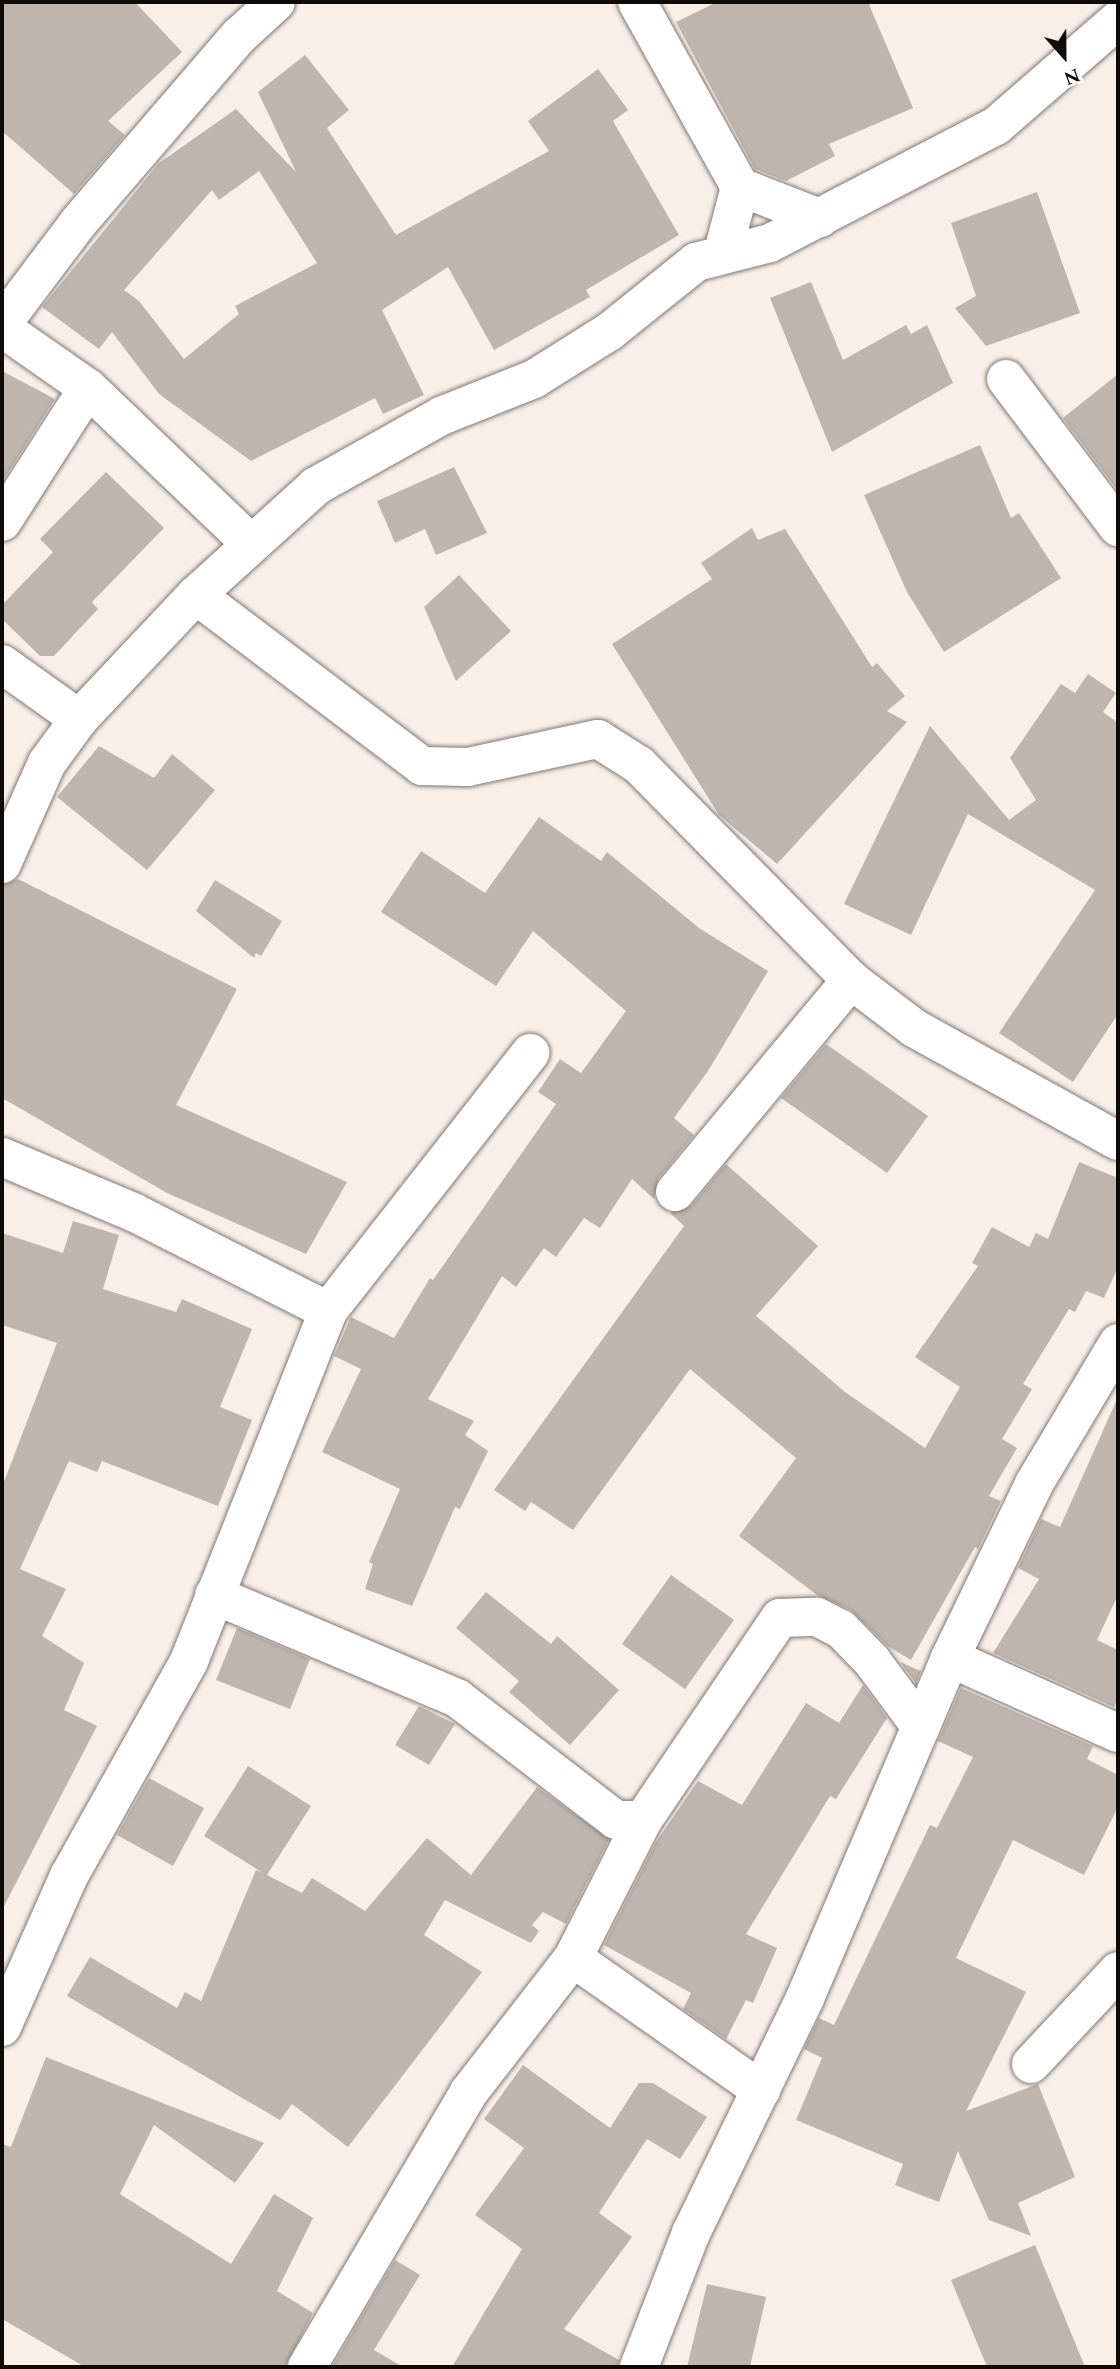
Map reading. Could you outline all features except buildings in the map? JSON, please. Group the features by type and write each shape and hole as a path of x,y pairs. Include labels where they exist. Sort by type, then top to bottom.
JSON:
{"street":[{"path":"251,544 88,388 2,326 71,232 239,37 276,2"},
{"path":"637,2 740,187 820,218"},
{"path":"2,864 47,762 79,719 195,595 316,486 441,416 534,380 609,332 696,262 723,252 770,243 996,126 1118,20"},
{"path":"723,252 740,187"},
{"path":"1006,379 1118,527"},
{"path":"2,522 88,388"},
{"path":"195,595 422,765 468,767 598,739 639,765 851,980 914,1028 1118,1142"},
{"path":"2,664 79,719"},
{"path":"675,1192 851,980"},
{"path":"2,2026 68,1876 189,1661 328,1311 530,1053"},
{"path":"2,1157 133,1212 328,1311"},
{"path":"639,2367 691,2234 805,1998 950,1658 1034,1484 1118,1343"},
{"path":"214,1595 457,1698 616,1819 643,1819"},
{"path":"307,2367 469,2092 573,1958 643,1819 780,1618 817,1617 841,1629 872,1661 921,1727"},
{"path":"950,1658 1118,1733"},
{"path":"573,1958 761,2090"},
{"path":"1031,2064 1118,1971"}]}
